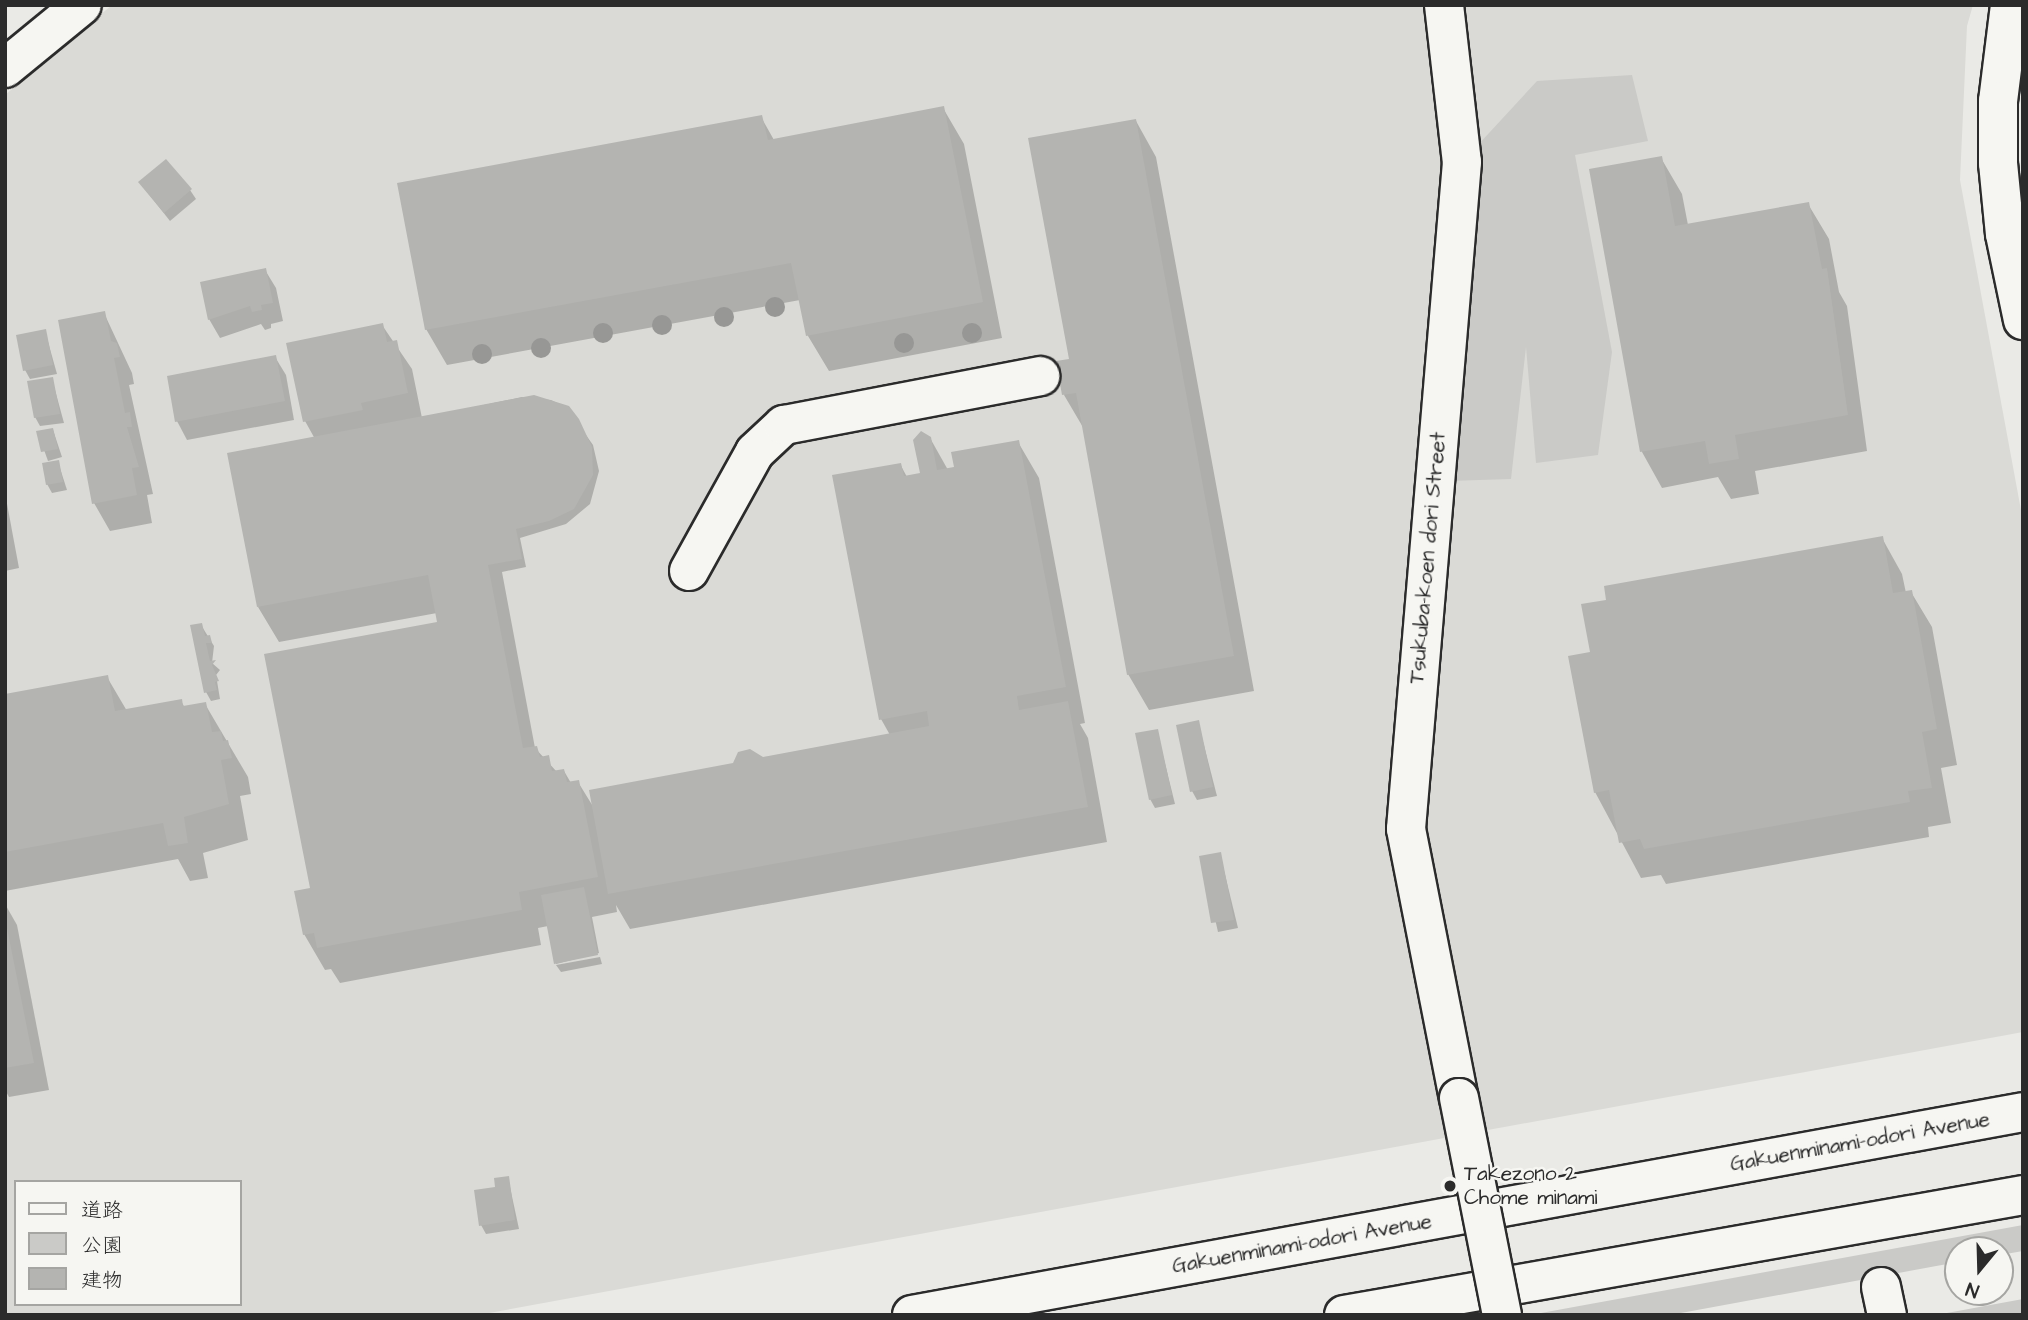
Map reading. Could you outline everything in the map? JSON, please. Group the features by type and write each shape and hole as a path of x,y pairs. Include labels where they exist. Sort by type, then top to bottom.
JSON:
{"street":[{"path":"5,68 82,5"},
{"name":"Tsukuba-koen dori Street","path":"1445,10 1462,162 1406,829 1503,1315"},
{"path":"2013,11 1997,100 1998,163 2005,234 2023,320"},
{"path":"689,571 755,452 784,425 1040,376"},
{"name":"Gakuenminami-odori Avenue","path":"912,1315 2023,1112"},
{"path":"1344,1315 2023,1195"}],"shaded area":[{"path":"112,5 1973,5 1967,26 1960,180 2023,521 2023,1032 478,1315 5,1315 5,95"}],"green space":[{"path":"1632,75 1648,141 1575,155 1612,352 1598,455 1536,463 1526,347 1511,479 1448,481 1477,146 1537,81"},
{"path":"2023,1225 2023,1251 2014,1253 2014,1236 1963,1236"},
{"path":"1944,1239 1944,1265 1670,1315 1530,1315"},
{"path":"2023,1299 2023,1315 1936,1315 1985,1306 2014,1306 2014,1301"}],"building":[{"path":"944,106 983,302 806,336 791,263 425,330 397,183 762,115 768,140"},
{"path":"1136,119 1234,656 1127,675 1076,393 1062,395 1056,361 1069,359 1028,138"},
{"path":"1662,156 1675,226 1809,202 1822,269 1827,268 1848,415 1735,435 1739,459 1709,464 1705,441 1640,452 1589,169"},
{"path":"166,159 192,189 164,213 138,182"},
{"path":"266,268 273,303 261,305 262,310 252,312 250,306 208,320 200,282"},
{"path":"105,311 111,341 117,343 120,357 114,358 125,413 130,412 132,427 127,427 139,467 132,468 137,495 92,504 58,320"},
{"path":"383,323 387,342 397,340 408,393 361,403 363,410 303,422 286,343"},
{"path":"46,329 53,365 23,371 16,335"},
{"path":"276,355 285,401 175,422 167,376"},
{"path":"53,377 60,414 34,418 27,381"},
{"path":"534,395 569,406 579,419 592,447 593,475 574,509 549,521 516,529 522,559 488,565 523,748 537,746 540,757 549,755 552,771 564,769 567,782 579,780 598,877 519,892 522,910 317,948 314,933 303,935 294,891 310,888 264,654 437,622 428,575 257,607 227,453"},
{"path":"53,428 58,449 41,452 36,431"},
{"path":"921,431 931,437 937,470 954,467 951,452 1019,440 1066,687 1017,696 1019,710 1068,701 1088,807 608,894 589,790 733,763 738,752 750,749 763,757 929,726 927,711 879,720 832,475 901,463 904,476 920,473 913,440"},
{"path":"59,460 63,482 46,485 42,463"},
{"path":"1883,536 1893,593 1912,590 1937,729 1922,732 1932,788 1908,791 1910,802 1644,849 1640,839 1619,843 1609,790 1594,793 1568,656 1590,652 1581,604 1606,600 1604,586"},
{"path":"202,623 205,636 210,635 212,643 206,643 210,661 216,660 212,665 219,681 215,682 217,690 204,693 190,625"},
{"path":"108,675 115,711 182,699 183,706 206,702 212,732 221,731 223,741 228,740 232,758 221,760 229,804 184,817 188,843 168,846 163,823 5,852 5,694"},
{"path":"1199,720 1213,787 1190,792 1176,725"},
{"path":"1158,729 1172,795 1149,800 1135,733"},
{"path":"1221,852 1234,920 1211,923 1199,856"},
{"path":"584,887 598,955 554,964 541,895"},
{"path":"5,918 34,1063 5,1068"},
{"path":"509,1176 515,1220 479,1226 474,1190 495,1187 494,1178"}],"place":[{"name":"Takezono 2 Chome minami","path":"1450,1186"}]}
